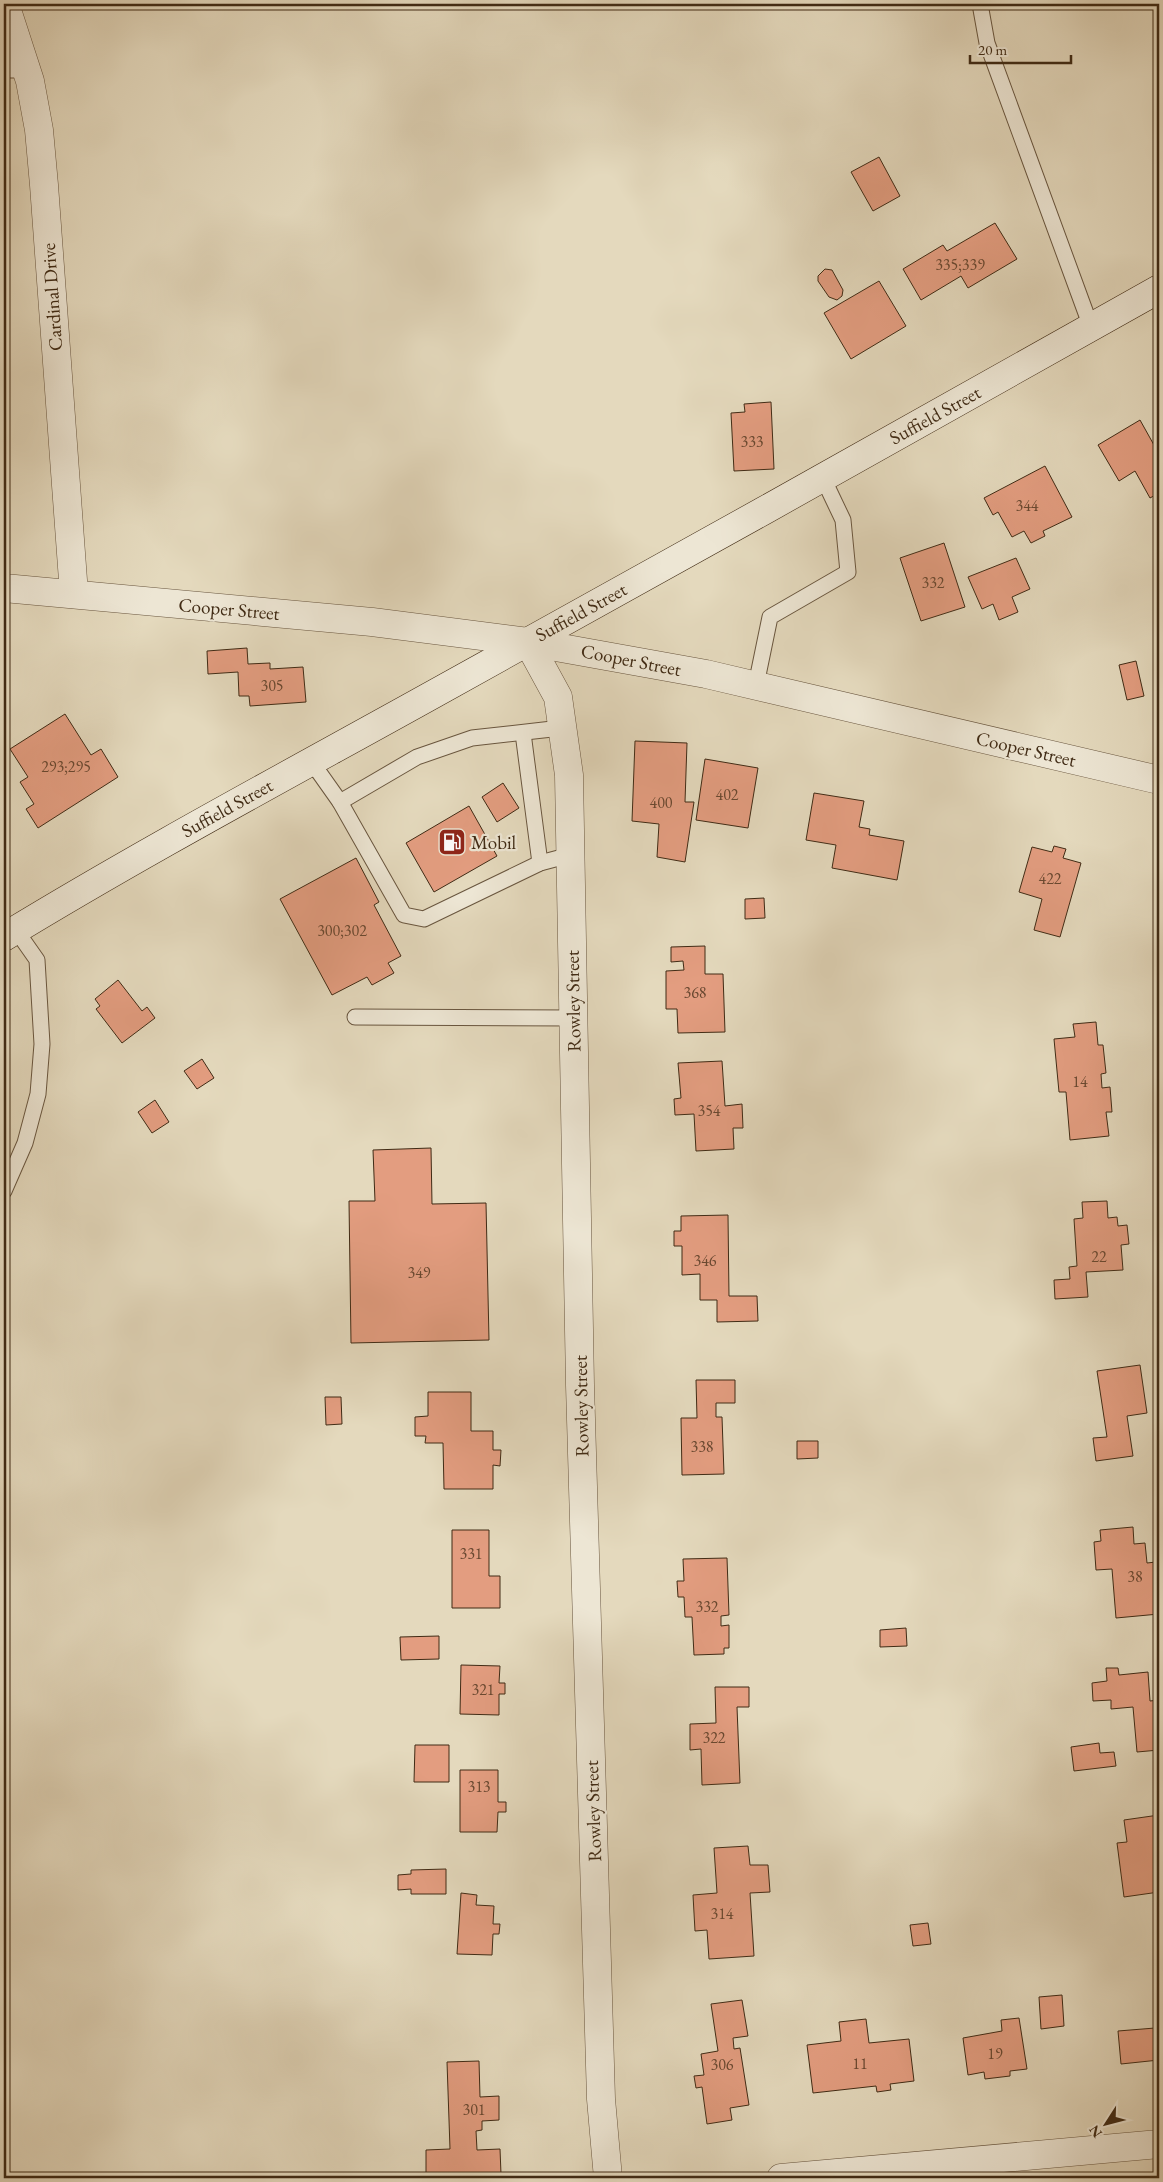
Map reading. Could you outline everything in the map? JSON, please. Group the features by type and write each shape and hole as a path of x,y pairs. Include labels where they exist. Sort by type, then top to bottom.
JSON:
{"street":[{"name":"Cardinal Drive","path":"5,4 15,70 39,130 74,594"},
{"name":"Suffield Street","path":"10,933 116,870 823,478 1159,289"},
{"name":"Cooper Street","path":"4,588 372,622 528,642 756,685 1159,780"},
{"name":"Rowley Street","path":"528,642 558,697 569,775 580,1395 601,2089 608,2178"},
{"path":"781,2178 1159,2144"}],"lane":[{"path":"980,4 988,43 1091,327"},
{"path":"756,685 770,617 848,572 843,520 823,478"},
{"path":"340,802 416,757 472,738 561,728"},
{"path":"522,733 540,863"},
{"path":"311,761 340,802 404,914 424,920 540,863 570,855"},
{"path":"4,1191 28,1135 38,1094 42,1044 37,960 10,933"},
{"path":"355,1017 573,1018"}],"building":[{"path":"879,157 900,196 873,211 851,172"},
{"path":"995,223 1017,259 968,288 961,276 921,300 903,269 943,245 947,251"},
{"path":"825,269 832,270 843,290 842,296 837,300 829,297 818,281 818,276"},
{"path":"879,281 906,326 851,359 824,313"},
{"path":"771,402 774,469 734,471 731,413 745,412 744,404"},
{"path":"1140,420 1159,454 1159,493 1150,498 1135,471 1119,481 1098,445"},
{"path":"1045,466 1072,517 1043,531 1045,536 1031,543 1024,531 1012,537 998,512 993,515 984,498"},
{"path":"944,543 965,607 921,621 900,558"},
{"path":"1016,558 1030,589 1012,597 1018,612 999,620 993,604 982,609 968,577"},
{"path":"247,648 248,664 270,663 270,669 303,667 306,702 250,706 249,696 239,696 238,672 208,674 207,651"},
{"path":"1136,661 1144,696 1127,700 1119,665"},
{"path":"65,714 91,755 101,749 118,777 38,828 26,809 34,804 20,782 28,777 10,749"},
{"path":"635,741 687,743 685,802 694,802 685,862 657,857 659,824 632,821"},
{"path":"705,759 758,768 748,828 696,820"},
{"path":"503,783 519,808 497,822 482,797"},
{"path":"814,793 864,801 859,827 870,829 869,835 904,841 897,880 832,868 836,845 806,840"},
{"path":"469,806 497,856 434,892 406,843"},
{"path":"1054,846 1066,849 1063,858 1081,863 1060,937 1034,930 1042,899 1019,892 1032,847 1052,852"},
{"path":"356,858 379,902 374,905 401,956 388,963 394,973 372,985 367,977 332,995 280,899"},
{"path":"764,898 765,918 745,919 745,899"},
{"path":"705,946 705,974 723,974 725,1032 678,1033 677,1009 666,1009 666,971 684,970 683,961 671,962 671,947"},
{"path":"118,980 142,1011 147,1007 155,1018 122,1043 96,1009 100,1006 95,999"},
{"path":"1096,1022 1098,1045 1103,1045 1106,1073 1101,1074 1102,1088 1110,1087 1112,1112 1106,1112 1109,1136 1070,1140 1066,1092 1059,1092 1054,1039 1075,1037 1073,1024"},
{"path":"202,1059 214,1078 197,1089 184,1071"},
{"path":"722,1061 725,1106 742,1104 743,1128 733,1128 734,1149 696,1151 694,1114 675,1115 674,1099 681,1098 678,1063"},
{"path":"155,1100 169,1122 152,1133 138,1112"},
{"path":"431,1148 432,1204 486,1203 489,1340 351,1343 349,1201 375,1201 373,1150"},
{"path":"1107,1201 1108,1218 1117,1217 1118,1226 1127,1225 1129,1244 1121,1245 1123,1270 1086,1272 1088,1297 1055,1299 1054,1280 1070,1279 1069,1267 1077,1266 1074,1219 1083,1218 1082,1202"},
{"path":"728,1215 729,1296 757,1296 758,1321 717,1322 717,1300 700,1300 700,1274 682,1275 682,1246 674,1246 674,1231 681,1231 681,1216"},
{"path":"1140,1365 1147,1413 1127,1416 1133,1456 1096,1461 1093,1438 1107,1437 1097,1371"},
{"path":"696,1380 735,1380 735,1403 716,1403 716,1417 722,1417 724,1474 682,1475 681,1418 697,1418"},
{"path":"428,1392 471,1392 471,1431 493,1431 493,1450 501,1450 500,1466 493,1465 493,1489 444,1489 443,1443 425,1443 426,1436 415,1436 415,1417 428,1416"},
{"path":"325,1397 341,1397 342,1424 326,1425"},
{"path":"797,1441 818,1441 818,1458 797,1459"},
{"path":"1133,1527 1134,1544 1145,1543 1147,1563 1156,1562 1157,1583 1159,1582 1159,1614 1116,1618 1112,1569 1096,1570 1094,1542 1101,1541 1100,1530"},
{"path":"452,1530 489,1530 489,1576 500,1576 500,1608 452,1608"},
{"path":"727,1558 729,1615 721,1616 721,1626 729,1625 729,1648 724,1648 724,1654 694,1655 692,1617 685,1617 684,1597 678,1597 677,1581 684,1581 683,1559"},
{"path":"906,1628 907,1646 880,1647 880,1630"},
{"path":"439,1636 439,1659 401,1660 400,1637"},
{"path":"461,1665 500,1666 499,1683 505,1683 505,1694 499,1694 499,1715 460,1714"},
{"path":"1106,1668 1118,1668 1119,1675 1148,1672 1150,1701 1159,1700 1159,1750 1137,1752 1133,1707 1111,1709 1111,1700 1093,1701 1092,1683 1107,1681"},
{"path":"715,1687 749,1687 749,1707 737,1707 740,1783 702,1785 701,1749 690,1750 690,1724 716,1723"},
{"path":"1099,1743 1100,1753 1114,1752 1116,1766 1074,1771 1071,1747"},
{"path":"415,1745 449,1745 449,1782 414,1782"},
{"path":"460,1770 498,1770 498,1802 506,1802 506,1812 498,1812 497,1832 460,1832"},
{"path":"1159,1815 1159,1892 1124,1897 1117,1843 1127,1842 1124,1820"},
{"path":"748,1846 750,1865 768,1865 770,1892 750,1893 754,1956 709,1959 707,1930 695,1931 693,1895 717,1893 714,1848"},
{"path":"446,1869 446,1894 411,1894 411,1889 398,1890 398,1875 411,1874 411,1870"},
{"path":"461,1893 477,1895 476,1905 494,1906 493,1924 500,1924 499,1934 493,1934 492,1955 457,1954"},
{"path":"928,1923 931,1944 913,1946 910,1925"},
{"path":"1062,1995 1064,2026 1041,2029 1039,1997"},
{"path":"742,2000 748,2036 733,2038 734,2049 740,2048 749,2105 730,2108 732,2120 707,2124 702,2087 696,2088 694,2076 704,2075 701,2054 718,2051 711,2004"},
{"path":"1019,2018 1027,2069 1010,2071 1010,2076 985,2079 984,2072 968,2075 963,2038 1002,2031 1001,2020"},
{"path":"866,2019 869,2043 909,2039 914,2081 890,2084 891,2090 877,2092 876,2086 813,2093 807,2045 841,2041 839,2022"},
{"path":"1155,2028 1156,2036 1159,2036 1159,2060 1121,2064 1118,2031"},
{"path":"479,2061 480,2097 499,2096 499,2120 482,2121 482,2130 476,2131 477,2150 500,2149 501,2174 426,2177 426,2150 450,2149 447,2062"}],"place":[{"name":"Mobil","path":"452,842"}]}
